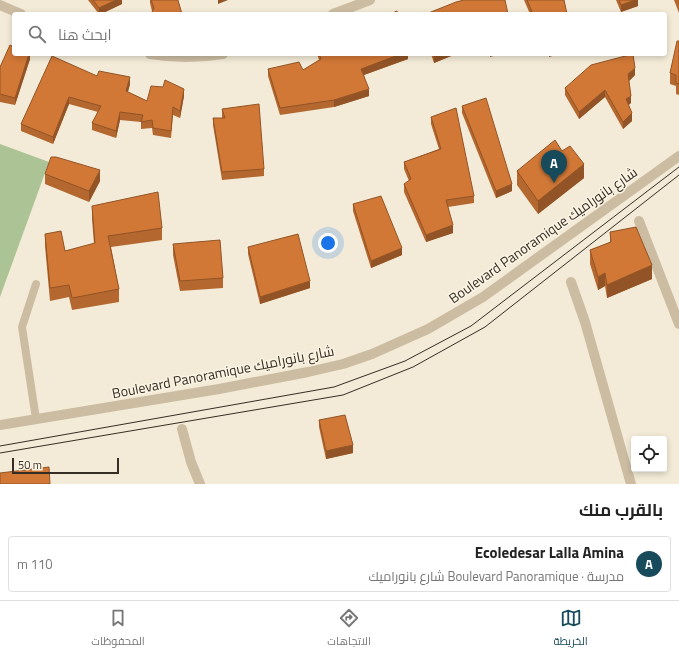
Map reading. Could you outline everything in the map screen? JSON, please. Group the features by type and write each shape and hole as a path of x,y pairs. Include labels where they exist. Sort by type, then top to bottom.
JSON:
{"street":[{"path":"338,12 370,0"},
{"path":"0,5 16,12"},
{"path":"161,56 188,58 206,56"},
{"name":"Boulevard Panoramique شارع بانوراميك","path":"0,424 219,389 308,372 343,364 400,343 428,329 483,297 679,156"},
{"path":"638,222 679,324"},
{"path":"571,282 586,322 631,484"},
{"path":"182,429 191,462 200,484"}],"lane":[{"path":"36,284 22,327 36,419"}],"green space":[{"path":"0,144 49,162 0,297"}],"building":[{"path":"93,0 116,0 99,8"},
{"path":"151,0 178,0 181,12 152,12 154,8"},
{"path":"464,0 505,0 508,12 431,12"},
{"path":"527,0 564,0 567,12 532,12"},
{"path":"619,0 635,0 621,5"},
{"path":"677,41 679,41 679,84 676,83 676,75 670,73"},
{"path":"10,45 12,46 12,56 28,56 15,98 0,94 0,67"},
{"path":"52,56 97,76 99,71 130,77 126,91 147,101 151,86 163,87 165,80 184,89 180,111 173,107 171,131 153,128 152,120 141,122 143,115 120,112 116,131 92,123 101,106 69,97 53,137 21,124"},
{"path":"320,56 396,56 361,69 369,89 334,100 280,108 268,69 299,62 303,70 321,59"},
{"path":"625,56 633,56 635,68 628,74 631,96 626,99 632,113 623,122 605,90 579,112 565,88 591,65"},
{"path":"486,98 512,184 496,191 462,106"},
{"path":"259,104 264,169 222,172 213,118 225,118 222,109"},
{"path":"456,108 474,196 446,200 453,225 426,235 404,184 411,179 404,162 441,149 431,117"},
{"path":"555,140 562,151 570,146 584,164 538,201 517,171"},
{"path":"51,157 56,157 100,170 89,191 45,174"},
{"path":"158,192 162,228 108,236 119,289 72,298 69,285 50,288 45,234 61,231 65,251 95,243 92,206"},
{"path":"381,196 402,248 371,261 353,204"},
{"path":"636,227 652,265 607,285 605,273 598,277 590,250 611,242 610,232"},
{"path":"298,234 310,281 260,297 248,247"},
{"path":"220,240 223,278 180,281 173,244"},
{"path":"345,415 353,445 326,451 319,420"},
{"path":"49,467 50,484 0,484 0,473"}],"tram line":[{"path":"0,446 334,387 405,361 471,326 679,167"},
{"path":"0,453 343,395 413,367 485,327 679,175"}],"place":[{"name":"Ecoledesar Lalla Amina","path":"554,183"}]}
